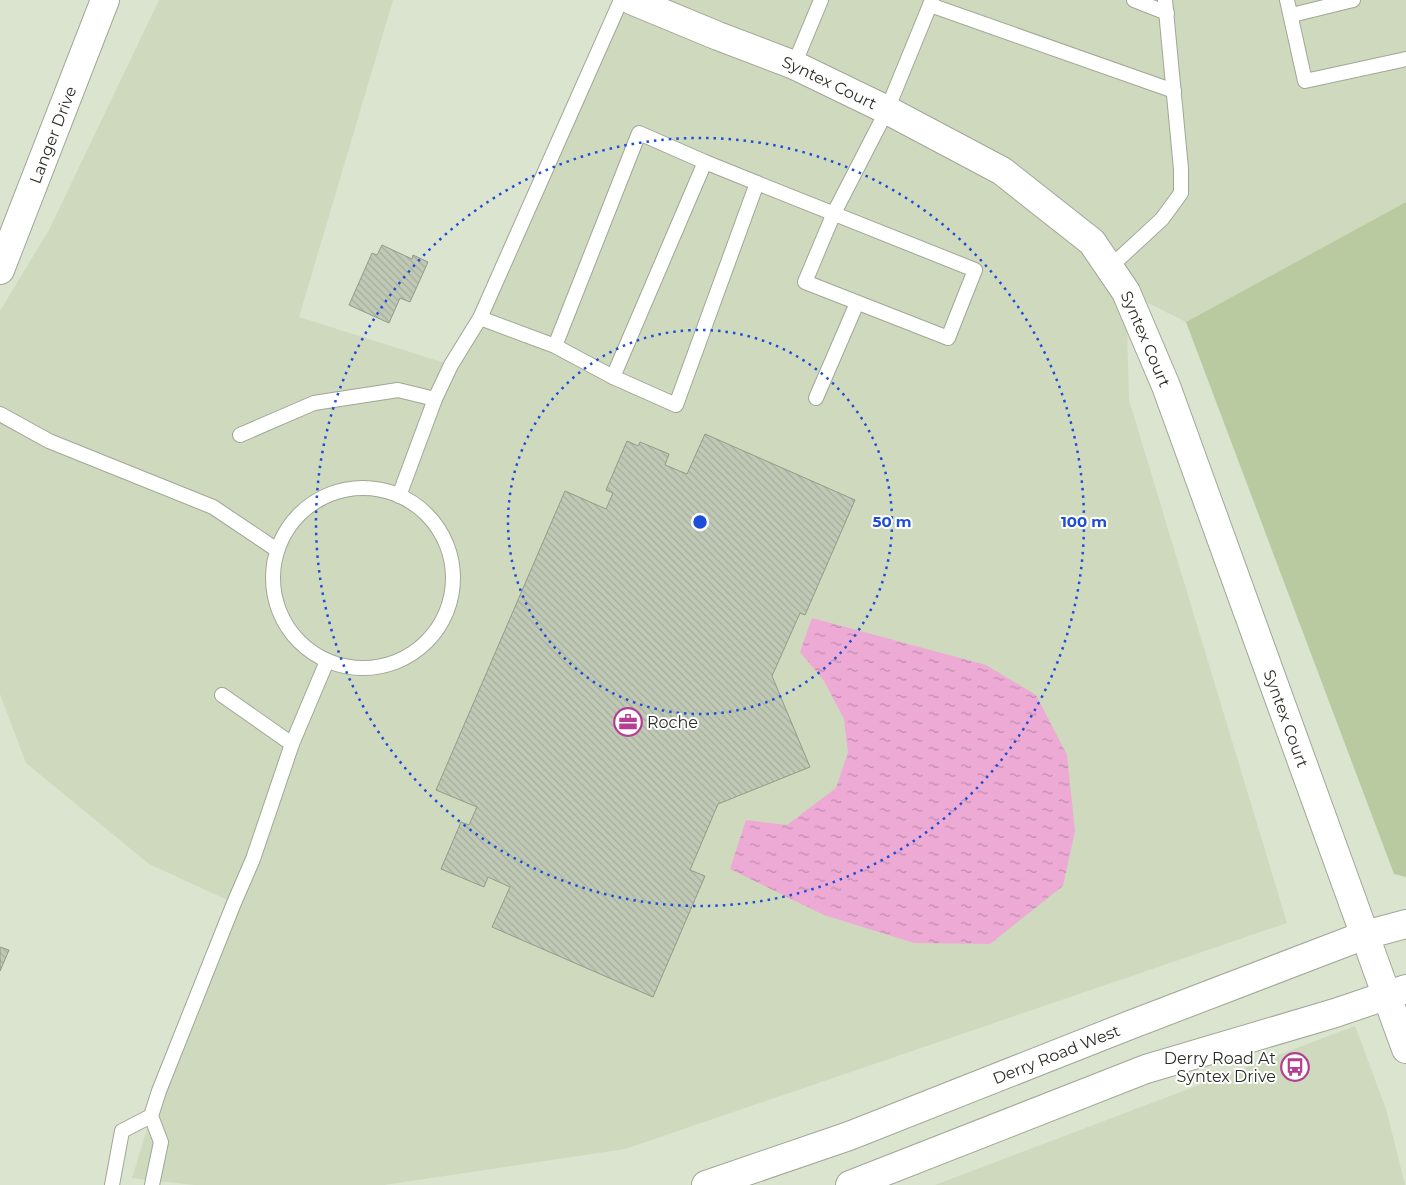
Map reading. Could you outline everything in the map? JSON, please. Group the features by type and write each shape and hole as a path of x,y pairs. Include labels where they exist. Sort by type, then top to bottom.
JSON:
{"street":[{"name":"Langer Drive","path":"0,270 105,0"},
{"name":"Syntex Court","path":"631,0 794,65 887,110 1002,171 1092,242 1126,292 1166,386 1365,935 1396,992 1406,1048"},
{"name":"Derry Road West","path":"706,1185 849,1136 1365,935 1406,924"},
{"path":"850,1185 1146,1069 1396,992"}],"lane":[{"path":"399,496 435,399 451,365 480,318 621,0"},
{"path":"794,65 821,0"},
{"path":"1108,268 1162,219 1181,193 1181,169 1166,7 1134,0"},
{"path":"1287,0 1292,15 1305,81 1406,59"},
{"path":"1292,15 1353,0"},
{"path":"555,346 639,133 705,162 834,213 975,270 948,338 805,282 834,213 887,110 931,3 1174,91"},
{"path":"613,377 705,162"},
{"path":"480,318 555,346 613,377 676,405 758,183"},
{"path":"816,398 857,303"},
{"path":"240,435 314,403 398,390 435,399"},
{"path":"0,414 50,441 213,507 277,550"},
{"path":"376,488 399,496 423,511 441,533 451,559 452,587 445,614 430,638 408,656 382,666 363,668 354,668 327,661 308,650 292,634 281,615 274,594 273,572 277,550 288,528 305,509 326,496 350,489 376,488"},
{"path":"152,1185 162,1142 151,1116 158,1091 253,859 292,744 327,661"},
{"path":"222,695 292,744"},
{"path":"112,1185 122,1131 151,1116"}],"shaded area":[{"path":"159,0 393,0 299,317 451,365 621,0 1406,0 1406,202 1186,322 1126,292 1129,400 1287,923 625,1149 384,1185 194,1185 132,1178 159,1091 234,903 149,864 26,763 0,694 0,311 49,230"},
{"path":"1406,202 1406,877 1394,874 1186,322"},
{"path":"1355,1026 1386,1109 1405,1185 935,1185"}],"water":[{"path":"812,618 986,665 1036,695 1067,755 1075,831 1063,886 990,944 914,943 824,915 730,869 746,820 787,825 836,788 848,752 844,719 824,681 800,652"}],"building":[{"path":"382,245 412,259 413,255 428,262 410,302 400,298 389,323 349,305 372,253 377,255"},
{"name":"Roche","path":"705,434 855,500 805,615 800,613 772,676 810,767 718,804 690,870 705,876 653,997 492,927 510,887 488,877 484,887 441,869 461,822 469,825 477,807 436,790 565,491 606,509 613,493 606,490 627,441 638,446 640,442 669,454 665,465 687,474"},
{"path":"0,947 9,950 0,971"}],"place":[{"name":"Roche","path":"628,722"},
{"name":"Derry Road At Syntex Drive","path":"1295,1067"}]}
